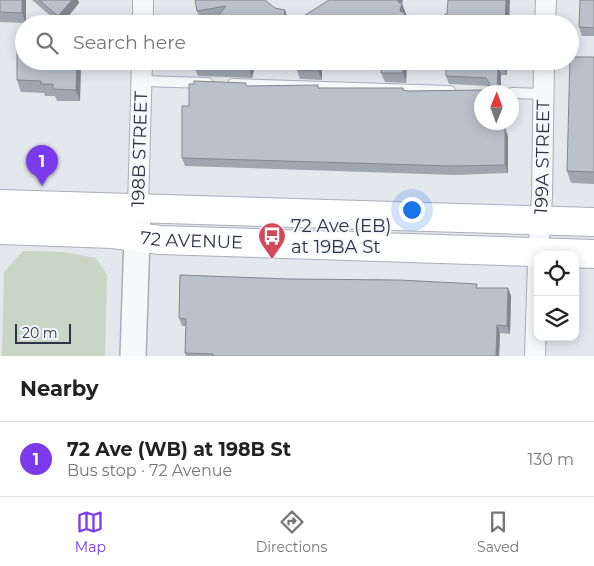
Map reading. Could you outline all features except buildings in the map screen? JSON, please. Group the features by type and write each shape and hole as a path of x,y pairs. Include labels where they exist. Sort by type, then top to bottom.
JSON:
{"main road":[{"name":"72 AVENUE","path":"0,204 594,222"},
{"name":"72 AVENUE","path":"0,230 106,233 170,241 534,256"},
{"name":"72 AVENUE","path":"579,255 594,254"}],"street":[{"path":"143,0 143,15"},
{"path":"545,15 546,0"},
{"name":"199A STREET","path":"538,251 541,220 544,70"},
{"name":"198B STREET","path":"133,356 142,71"},
{"name":"199A STREET","path":"535,356 537,296"}],"lane":[{"path":"142,71 457,92"},
{"path":"519,93 543,94"}],"green space":[{"path":"23,251 63,252 96,258 107,275 105,356 2,356 4,272"}],"place":[{"name":"72 Ave (WB) at 198B St","path":"42,186"},
{"name":"72 Ave (EB) at 19BA St","path":"272,260"}]}
